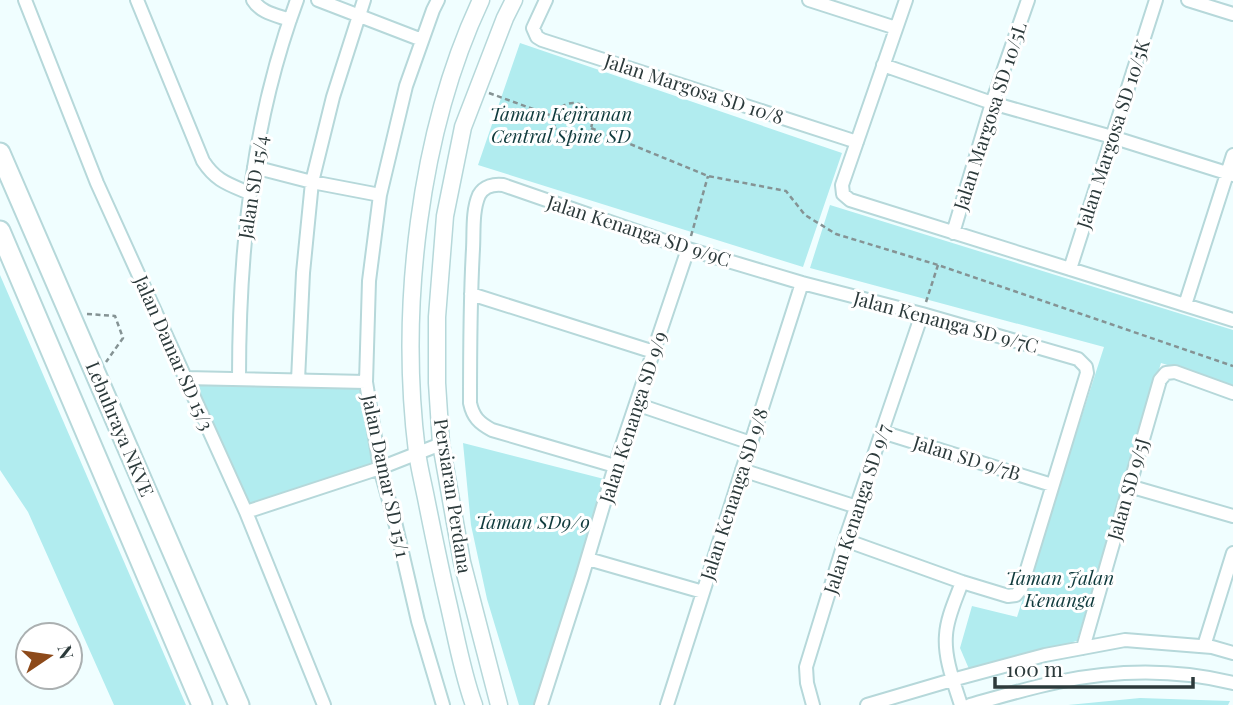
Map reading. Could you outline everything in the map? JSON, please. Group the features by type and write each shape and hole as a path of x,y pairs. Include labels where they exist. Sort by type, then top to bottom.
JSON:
{"highway":[{"name":"Lebuhraya NKVE","path":"0,153 239,705"},
{"name":"Lebuhraya NKVE","path":"0,231 202,705"}],"main road":[{"name":"Persiaran Perdana","path":"474,705 437,557 417,453 411,384 411,321 420,211 439,118 481,0"},
{"name":"Persiaran Perdana","path":"499,705 462,562 441,444 437,317 445,216 463,127 514,0"},
{"path":"420,211 445,216"}],"street":[{"name":"Jalan Damar SD 15/3","path":"25,0 97,183 246,512 324,705"},
{"path":"138,0 212,175 249,192"},
{"path":"253,0 264,12 290,20"},
{"name":"Jalan SD 15/4","path":"239,379 239,304 249,192 274,76 298,0"},
{"path":"318,0 422,40"},
{"path":"298,380 303,273 312,182 333,97 364,0"},
{"name":"Jalan Damar SD 15/1","path":"438,0 406,86 380,194 369,281 366,382 380,468 418,621 443,705"},
{"name":"Jalan Margosa SD 10/8","path":"546,0 535,22 534,33 542,40 856,142"},
{"path":"809,0 896,28"},
{"path":"906,0 842,185 843,194 850,200 1233,320"},
{"name":"Jalan Margosa SD 10/5L","path":"953,233 992,103 1028,0"},
{"name":"Jalan Margosa SD 10/5K","path":"1070,269 1156,0"},
{"path":"1188,0 1233,15"},
{"path":"883,65 992,103 1230,174"},
{"path":"1185,305 1230,174 1233,155"},
{"path":"254,167 312,182 380,194"},
{"name":"Jalan Kenanga SD 9/9C","path":"471,294 475,213 479,195 489,186 503,185 688,249 802,284"},
{"name":"Jalan Kenanga SD 9/9","path":"541,705 615,466 688,249"},
{"name":"Jalan Kenanga SD 9/7C","path":"802,284 922,314 1078,359 1086,367 1087,373 1052,485"},
{"name":"Jalan Kenanga SD 9/8","path":"667,705 802,284"},
{"path":"615,466 492,430 476,419 470,402 471,294 654,352"},
{"name":"Jalan Kenanga SD 9/7","path":"813,705 806,667 845,540 922,314"},
{"name":"Jalan SD 9/5J","path":"1083,648 1160,380 1166,373 1175,372 1233,393"},
{"path":"185,378 366,382"},
{"path":"636,404 751,443"},
{"name":"Jalan SD 9/7B","path":"882,432 1052,485"},
{"path":"246,512 380,468 441,444"},
{"path":"742,470 857,507"},
{"path":"845,540 962,582 1008,596 1016,595 1019,593 1052,485"},
{"path":"1129,486 1233,516"},
{"path":"1204,646 1233,553"},
{"path":"588,559 703,592"},
{"path":"961,705 945,650 949,618 962,582"},
{"path":"867,705 1045,655 1125,640 1204,646 1233,653"},
{"path":"970,705 1057,682 1106,674 1154,673 1233,682"}],"path":[{"path":"478,89 555,117"},
{"path":"579,104 589,111 591,128 581,139 566,139 556,129 555,117 562,107 579,104"},
{"path":"591,128 708,176 786,191 805,215 836,234 938,265 1233,366"},
{"path":"688,249 708,176"},
{"path":"929,291 938,265"},
{"path":"69,312 115,316 123,338 97,374"}],"green space":[{"name":"Taman Kejiranan Central Spine SD","path":"520,43 842,153 803,267 478,165"},
{"name":"Taman Jalan Kenanga","path":"830,205 1233,330 1233,385 1161,363 1077,641 969,669 960,648 972,606 1017,617 1104,347 810,268"},
{"path":"0,275 186,705 114,705 84,638 84,621 77,621 28,512 0,470"},
{"path":"192,383 362,386 376,464 250,508"},
{"name":"Taman SD9/9","path":"463,443 608,480 538,705 519,705 487,599 471,525"},
{"path":"1140,698 1230,701 1228,705 1068,705"}]}
